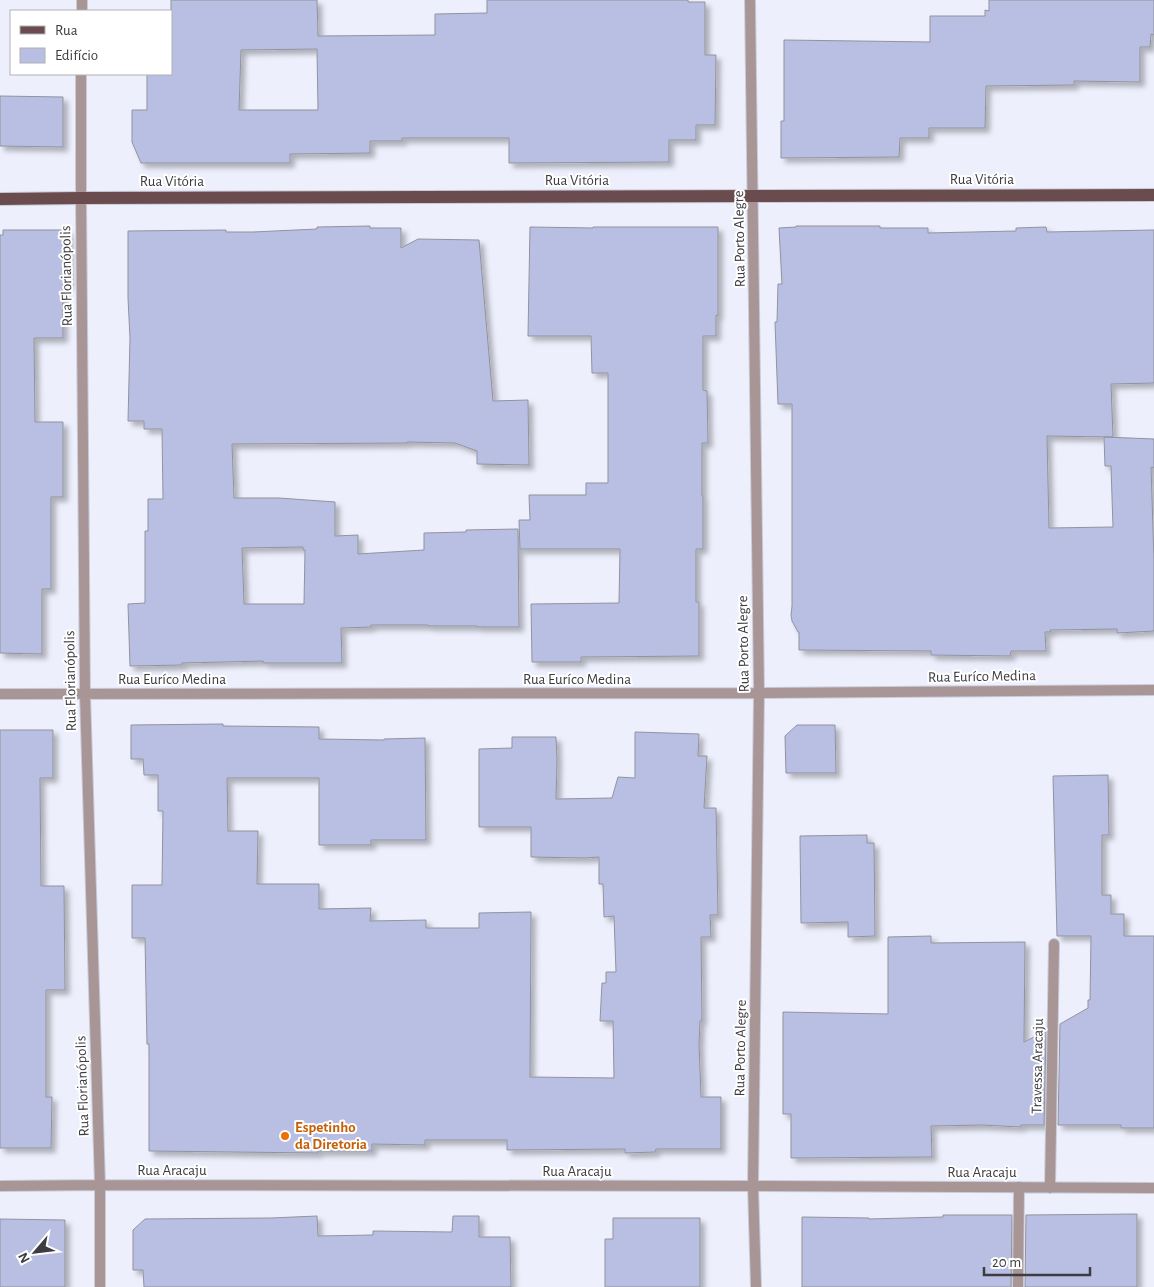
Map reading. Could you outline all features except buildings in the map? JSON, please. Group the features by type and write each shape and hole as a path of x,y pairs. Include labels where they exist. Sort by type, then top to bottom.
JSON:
{"main road":[{"name":"Rua Vitória","path":"0,199 1154,195"}],"street":[{"name":"Rua Porto Alegre","path":"750,0 758,693 753,1186 756,1287"},
{"name":"Rua Florianópolis","path":"81,75 85,694 100,1185 100,1287"},
{"name":"Rua Euríco Medina","path":"0,694 758,693 1154,690"},
{"name":"Travessa Aracaju","path":"1050,1188 1054,944"},
{"name":"Rua Aracaju","path":"0,1186 1154,1188"},
{"path":"1018,1287 1019,1188"}],"place":[{"name":"Espetinho da Diretoria","path":"285,1136"}]}
